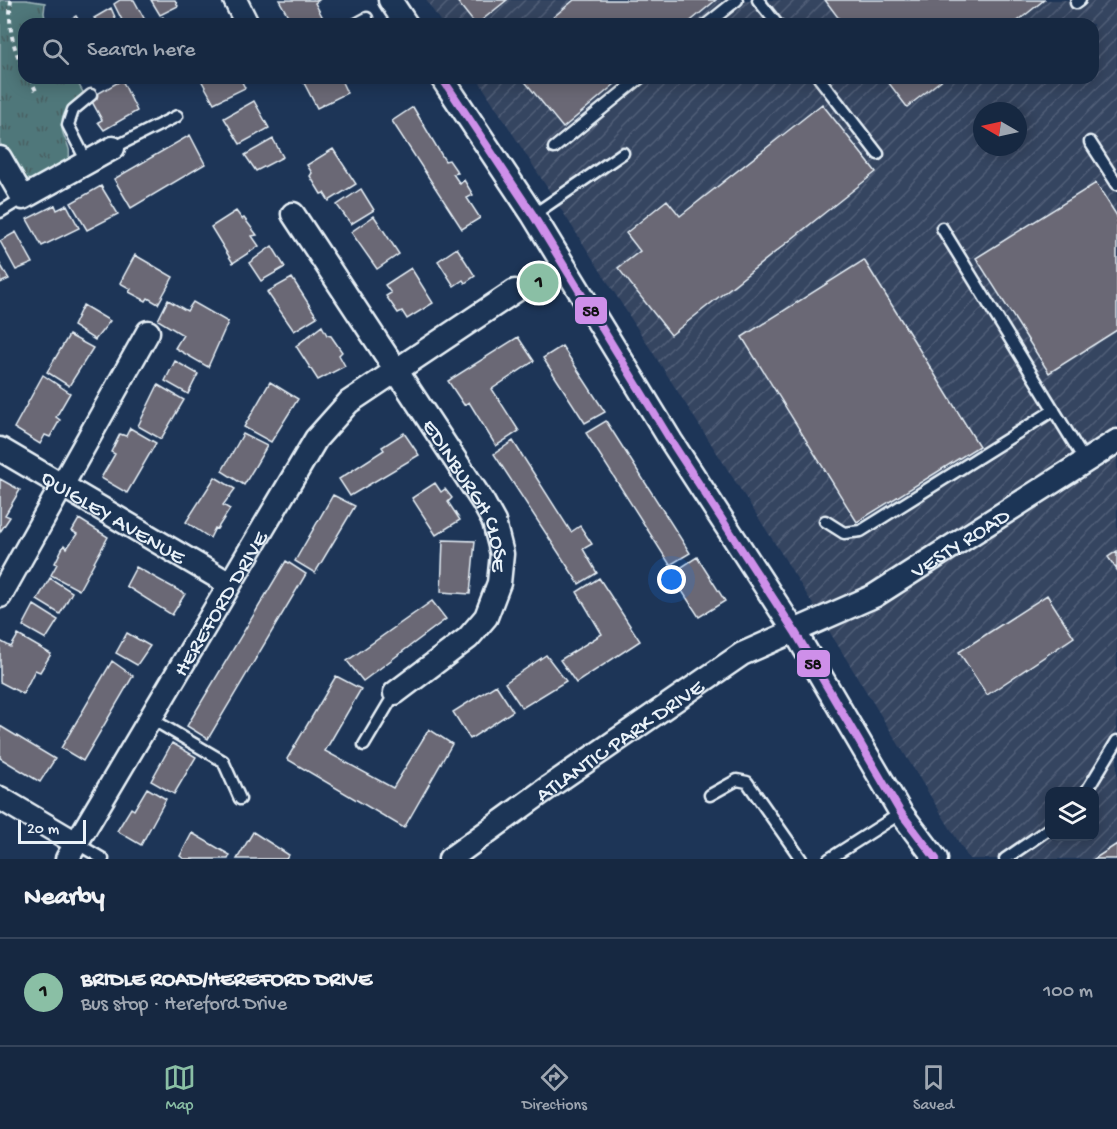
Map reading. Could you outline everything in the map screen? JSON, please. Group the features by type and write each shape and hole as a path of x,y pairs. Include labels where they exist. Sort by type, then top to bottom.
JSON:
{"street":[{"path":"235,0 244,18"},
{"path":"390,0 402,18"},
{"path":"446,84 533,215 670,441 795,632 901,813 936,859"},
{"path":"0,158 23,198 113,148"},
{"path":"293,214 396,369"},
{"name":"HEREFORD DRIVE","path":"71,851 316,439 349,402 515,291"},
{"path":"0,596 148,332"},
{"name":"EDINBURGH CLOSE","path":"395,693 478,628 494,601 499,583 502,554 494,522 483,502 396,369"},
{"name":"VESTY ROAD","path":"795,632 874,596 1117,441"},
{"name":"QUIGLEY AVENUE","path":"0,449 228,584"},
{"name":"ATLANTIC PARK DRIVE","path":"450,859 549,787 737,657 795,632"},
{"path":"0,798 71,851"}],"lane":[{"path":"714,18 737,0"},
{"path":"758,0 772,18"},
{"path":"554,148 633,84"},
{"path":"824,84 878,154"},
{"path":"87,162 68,124 73,110 91,95"},
{"path":"113,148 177,116"},
{"path":"1090,142 1117,184"},
{"path":"533,215 623,153"},
{"path":"0,212 23,198"},
{"path":"942,228 1085,461"},
{"path":"825,521 844,533 861,531 1054,410"},
{"path":"364,745 395,693"},
{"path":"150,718 222,761 240,799"},
{"path":"1089,787 1117,741"},
{"path":"710,795 737,780 747,782 801,859"},
{"path":"829,859 901,813"},
{"path":"1005,859 1045,831"},
{"path":"71,851 103,859"}],"path":[{"path":"11,0 10,34 18,58"},
{"path":"33,84 37,93"}],"shaded area":[{"path":"426,0 1117,0 1117,859 969,859 783,556 481,84 1099,84 1099,18 438,18"}],"green space":[{"path":"0,0 45,3 45,18 18,18 18,84 78,84 84,94 71,104 62,118 63,134 69,148 68,161 36,181 24,178 0,143"}],"building":[{"path":"120,0 134,0 144,18 121,18 114,4"},
{"path":"151,0 175,0 178,6 160,15"},
{"path":"279,0 319,0 315,3 323,18 289,18"},
{"path":"456,0 507,0 484,18 470,18"},
{"path":"574,0 716,0 694,18 552,18"},
{"path":"825,0 1044,0 1022,18 838,18"},
{"path":"111,8 115,18 94,18"},
{"path":"115,84 124,84 137,111 104,130 98,122 102,120 90,98"},
{"path":"203,84 243,84 245,88 214,103"},
{"path":"305,84 343,84 347,93 317,108"},
{"path":"527,84 615,84 563,128"},
{"path":"890,84 936,84 907,107"},
{"path":"254,101 269,128 240,144 224,118"},
{"path":"822,104 876,172 671,335 618,268 640,251 626,233 667,200 680,216"},
{"path":"413,107 445,161 449,160 458,173 453,174 460,184 464,180 473,195 467,198 480,218 462,229 392,121"},
{"path":"190,135 205,164 131,208 114,179"},
{"path":"273,139 283,157 256,171 245,155"},
{"path":"333,149 356,184 329,201 324,193 321,194 310,176 312,173 307,165"},
{"path":"1096,183 1117,216 1117,330 1049,373 976,258"},
{"path":"101,186 118,214 87,230 71,203"},
{"path":"361,189 374,210 351,224 337,205"},
{"path":"55,205 57,210 67,205 79,228 42,246 27,219"},
{"path":"236,211 257,235 252,236 259,246 233,263 211,227"},
{"path":"374,216 399,254 377,269 351,232"},
{"path":"16,232 33,263 16,270 0,241"},
{"path":"272,246 285,267 261,281 249,263"},
{"path":"457,248 475,276 465,283 463,280 454,286 438,261"},
{"path":"135,255 173,277 158,304 148,298 146,301 129,292 131,289 120,283"},
{"path":"864,260 979,446 857,522 742,337"},
{"path":"0,264 9,279 0,283"},
{"path":"411,268 433,303 407,319 402,311 398,313 386,296 391,293 385,285"},
{"path":"292,278 317,317 294,331 267,292"},
{"path":"168,300 187,311 193,302 228,322 208,367 175,348 183,335 158,320"},
{"path":"83,305 110,321 95,340 73,326"},
{"path":"322,326 342,352 339,355 345,366 318,380 296,346"},
{"path":"69,335 93,348 69,386 47,372"},
{"path":"518,337 534,361 492,389 519,431 496,446 469,402 464,405 448,381"},
{"path":"562,346 605,412 585,423 543,358"},
{"path":"175,361 198,374 188,394 165,381"},
{"path":"43,375 70,393 56,417 60,420 50,437 45,435 40,444 14,428"},
{"path":"270,382 298,399 271,442 244,427"},
{"path":"158,385 184,400 161,439 138,426"},
{"path":"606,421 690,553 670,565 586,433"},
{"path":"130,428 156,443 127,493 101,478 115,454 111,452 120,434 126,436"},
{"path":"404,433 419,455 350,496 339,479 384,450 382,447"},
{"path":"243,434 267,446 244,485 222,471"},
{"path":"513,441 571,532 580,526 592,544 583,549 597,573 579,584 494,454"},
{"path":"215,477 235,489 223,505 230,509 210,538 186,522"},
{"path":"0,479 20,490 5,515 10,517 0,532"},
{"path":"435,483 441,492 445,489 452,498 448,502 460,520 436,535 412,498"},
{"path":"333,495 355,506 315,573 295,561"},
{"path":"79,519 108,537 79,590 51,575 64,545 67,548 77,534 72,531"},
{"path":"443,540 475,541 470,594 441,592"},
{"path":"1117,551 1117,570 1108,557"},
{"path":"697,557 725,601 699,617 671,574"},
{"path":"286,561 306,574 208,739 187,726"},
{"path":"136,567 185,594 172,615 126,586"},
{"path":"50,578 72,592 60,614 37,600"},
{"path":"599,578 640,641 576,683 560,660 602,634 577,592"},
{"path":"1047,595 1074,637 987,695 959,652"},
{"path":"432,601 446,619 363,681 347,661"},
{"path":"34,605 58,620 46,639 23,626"},
{"path":"127,633 150,646 137,665 116,653"},
{"path":"18,635 51,654 40,672 35,670 23,694 0,682 0,641 11,647"},
{"path":"546,655 566,681 522,708 505,683"},
{"path":"112,661 133,676 83,761 61,748"},
{"path":"336,676 361,689 325,751 393,788 429,729 452,744 404,828 287,759"},
{"path":"496,685 513,711 470,739 453,712"},
{"path":"0,726 55,759 40,782 0,758"},
{"path":"172,743 196,757 174,794 151,781"},
{"path":"147,788 166,799 141,845 117,831 131,808 134,810"},
{"path":"253,832 289,855 286,859 237,859"},
{"path":"192,833 230,855 228,859 184,859 180,856"},
{"path":"1117,844 1117,859 1094,859"}],"transit line":[{"name":"58","path":"446,84 533,215 671,441 795,632 901,813 936,859"}],"place":[{"name":"BRIDLE ROAD/HEREFORD DRIVE","path":"539,283"}]}
